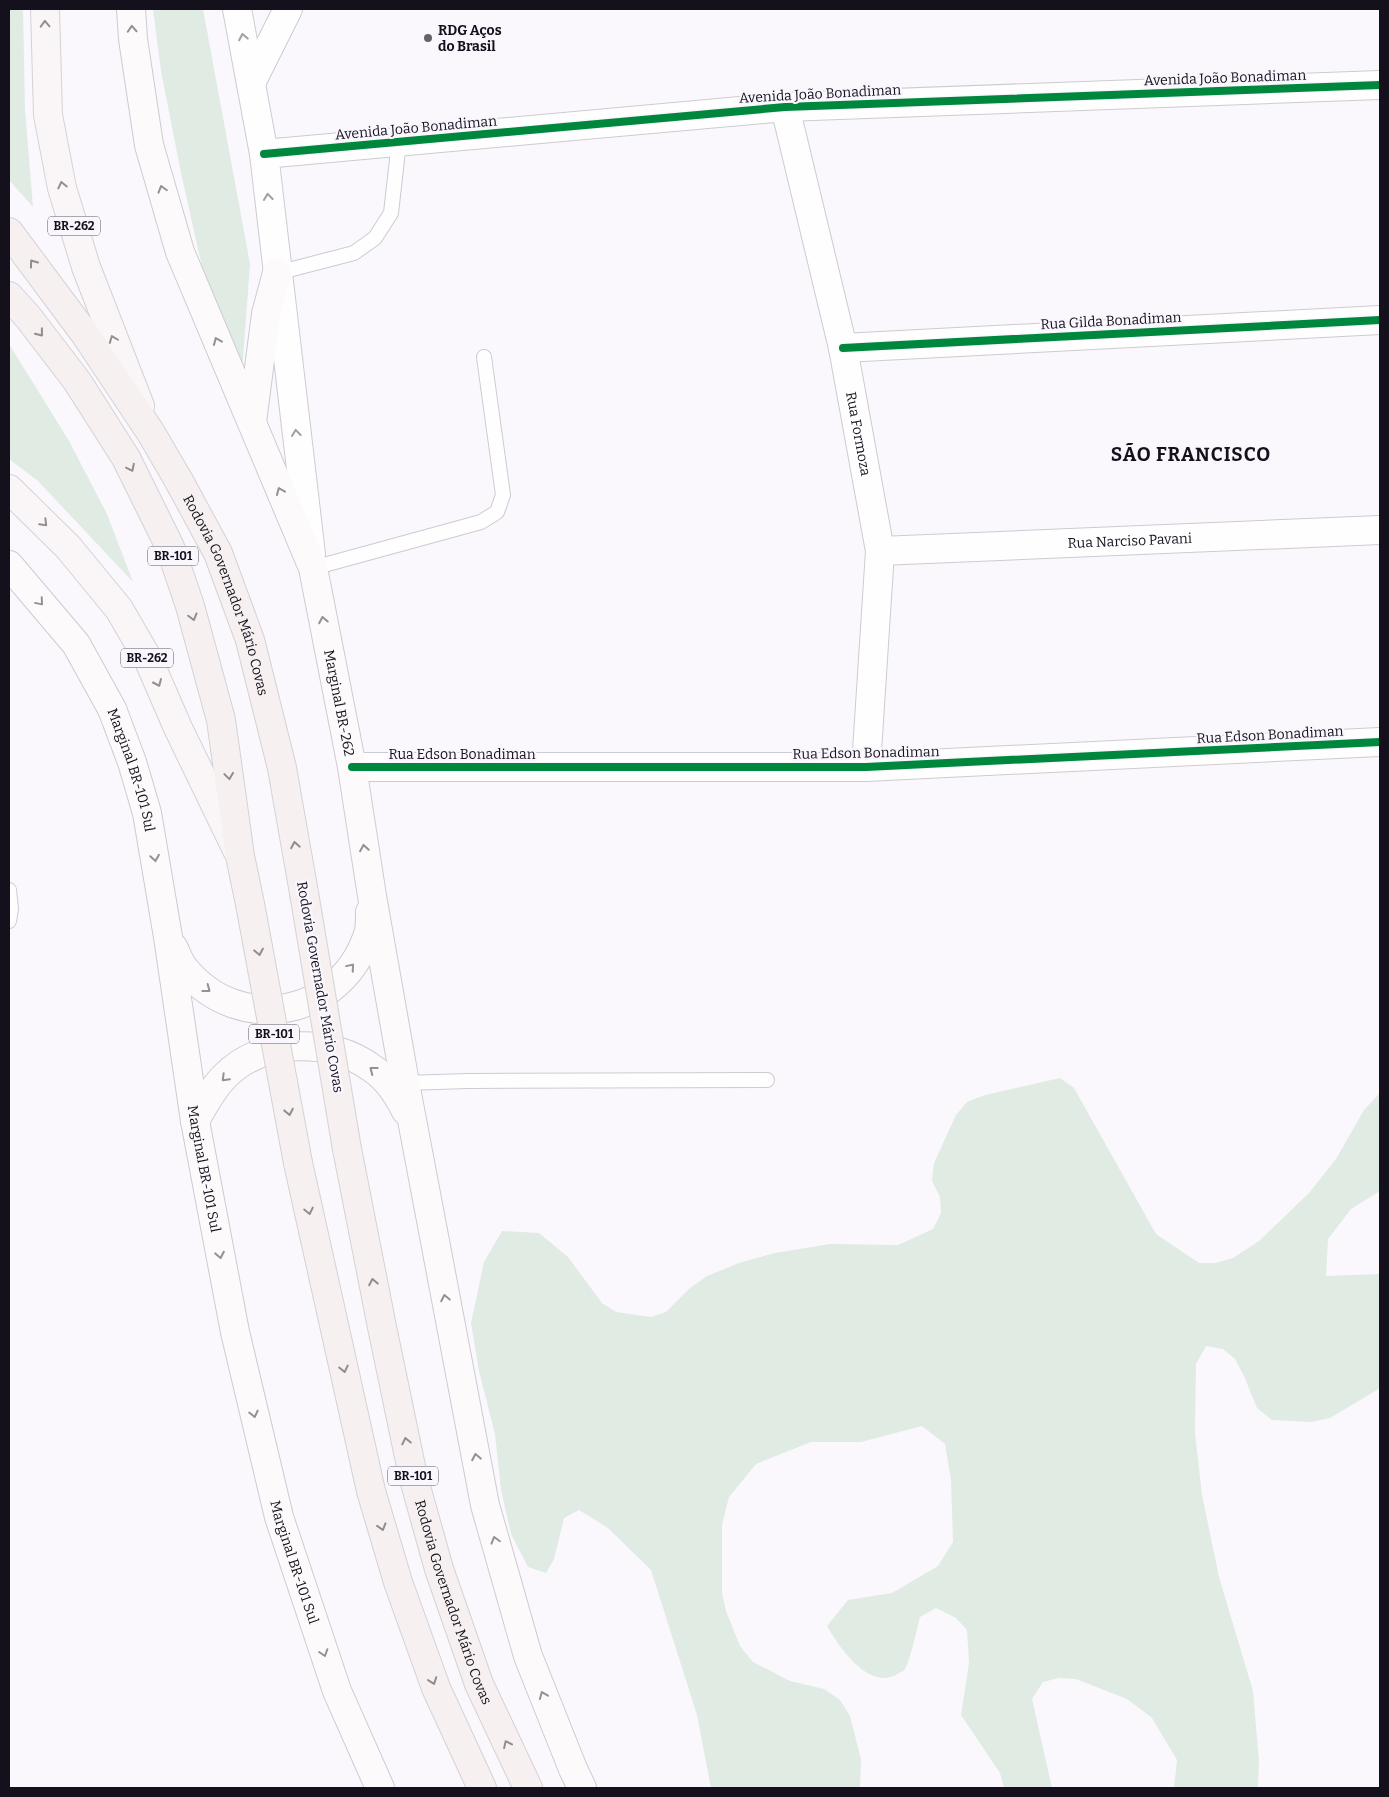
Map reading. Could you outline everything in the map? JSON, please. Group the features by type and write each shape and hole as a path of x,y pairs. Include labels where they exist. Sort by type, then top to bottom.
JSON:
{"highway":[{"name":"Rodovia Governador Mário Covas","path":"9,232 85,334 151,433 218,553 250,640 282,768 347,1149 413,1476 439,1570 479,1684 528,1788"},
{"name":"BR-101","path":"9,296 28,317 77,380 126,458 170,547 190,606 221,720 240,856 298,1163 374,1500 398,1582 436,1688 482,1788"}],"main road":[{"name":"BR-262","path":"45,9 48,115 62,188 86,267 151,433"},
{"name":"Marginal BR-262","path":"131,9 133,39 149,145 177,243 313,568 352,767 372,896"},
{"path":"251,423 266,314 277,273"},
{"name":"BR-262","path":"9,489 68,547 118,609 148,659 178,728 240,856"},
{"name":"Marginal BR-101 Sul","path":"9,565 76,644 112,709 132,762 148,813 196,1121 235,1332 279,1517 336,1690 380,1788"},
{"path":"168,937 183,967 207,991 238,1006 271,1010 304,1004 333,987 356,962 369,931 372,896"},
{"path":"372,896 412,1122 485,1505 528,1656 582,1788"},
{"path":"196,1121 208,1096 226,1076 248,1059 279,1048 312,1045 344,1052 374,1069 397,1093 412,1122"}],"street":[{"path":"237,9 264,154 313,568"},
{"path":"252,83 288,9"},
{"name":"Avenida João Bonadiman","path":"264,154 785,106 1380,85"},
{"name":"Rua Formoza","path":"785,106 843,348 880,551 866,767"},
{"name":"Rua Gilda Bonadiman","path":"843,348 1380,320"},
{"name":"Rua Narciso Pavani","path":"880,551 1380,530"},
{"name":"Rua Edson Bonadiman","path":"352,767 866,767 1380,742"}],"lane":[{"path":"277,273 354,253 375,238 391,213 399,142"},
{"path":"313,568 481,522 497,512 502,495 484,357"},
{"path":"9,890 11,909 9,921"},
{"path":"405,1083 767,1080"}],"shaded area":[{"path":"9,9 23,9 25,109 33,207 9,180"},
{"path":"153,9 203,9 250,264 242,372 207,289 161,71"},
{"path":"9,344 69,441 107,514 133,582 38,481 9,459"},
{"path":"1060,1078 1074,1088 1156,1234 1199,1263 1215,1263 1233,1258 1259,1241 1309,1193 1336,1159 1364,1110 1380,1093 1380,1191 1351,1209 1328,1239 1326,1276 1380,1274 1380,1387 1330,1418 1312,1422 1272,1420 1257,1408 1235,1359 1223,1349 1206,1346 1196,1364 1195,1433 1202,1495 1219,1577 1253,1691 1259,1761 1258,1788 1174,1788 1177,1760 1152,1718 1127,1699 1076,1679 1059,1678 1043,1682 1032,1699 1052,1788 1004,1788 1000,1773 961,1715 969,1663 967,1630 956,1618 936,1608 920,1617 907,1666 902,1672 888,1678 877,1677 867,1672 847,1655 827,1626 848,1600 892,1593 938,1566 953,1542 951,1480 945,1444 922,1426 861,1442 811,1442 756,1464 729,1497 722,1525 722,1592 726,1611 740,1646 753,1662 790,1681 824,1689 840,1700 850,1716 861,1759 860,1788 711,1788 697,1715 651,1570 608,1528 579,1510 564,1518 554,1559 546,1573 528,1567 511,1534 501,1490 495,1434 479,1371 471,1323 484,1262 502,1231 539,1233 568,1257 602,1303 616,1312 651,1317 666,1312 690,1288 707,1276 739,1263 775,1253 830,1244 898,1245 933,1229 941,1213 940,1197 932,1181 934,1163 956,1115 967,1102 985,1095"}],"cycle path":[{"path":"264,154 785,107 1380,85"},
{"path":"843,348 1380,320"},
{"path":"352,767 866,767 1380,742"}],"place":[{"name":"RDG Aços do Brasil","path":"428,38"}],"district":[{"name":"SÃO FRANCISCO","path":"1191,454"}]}
